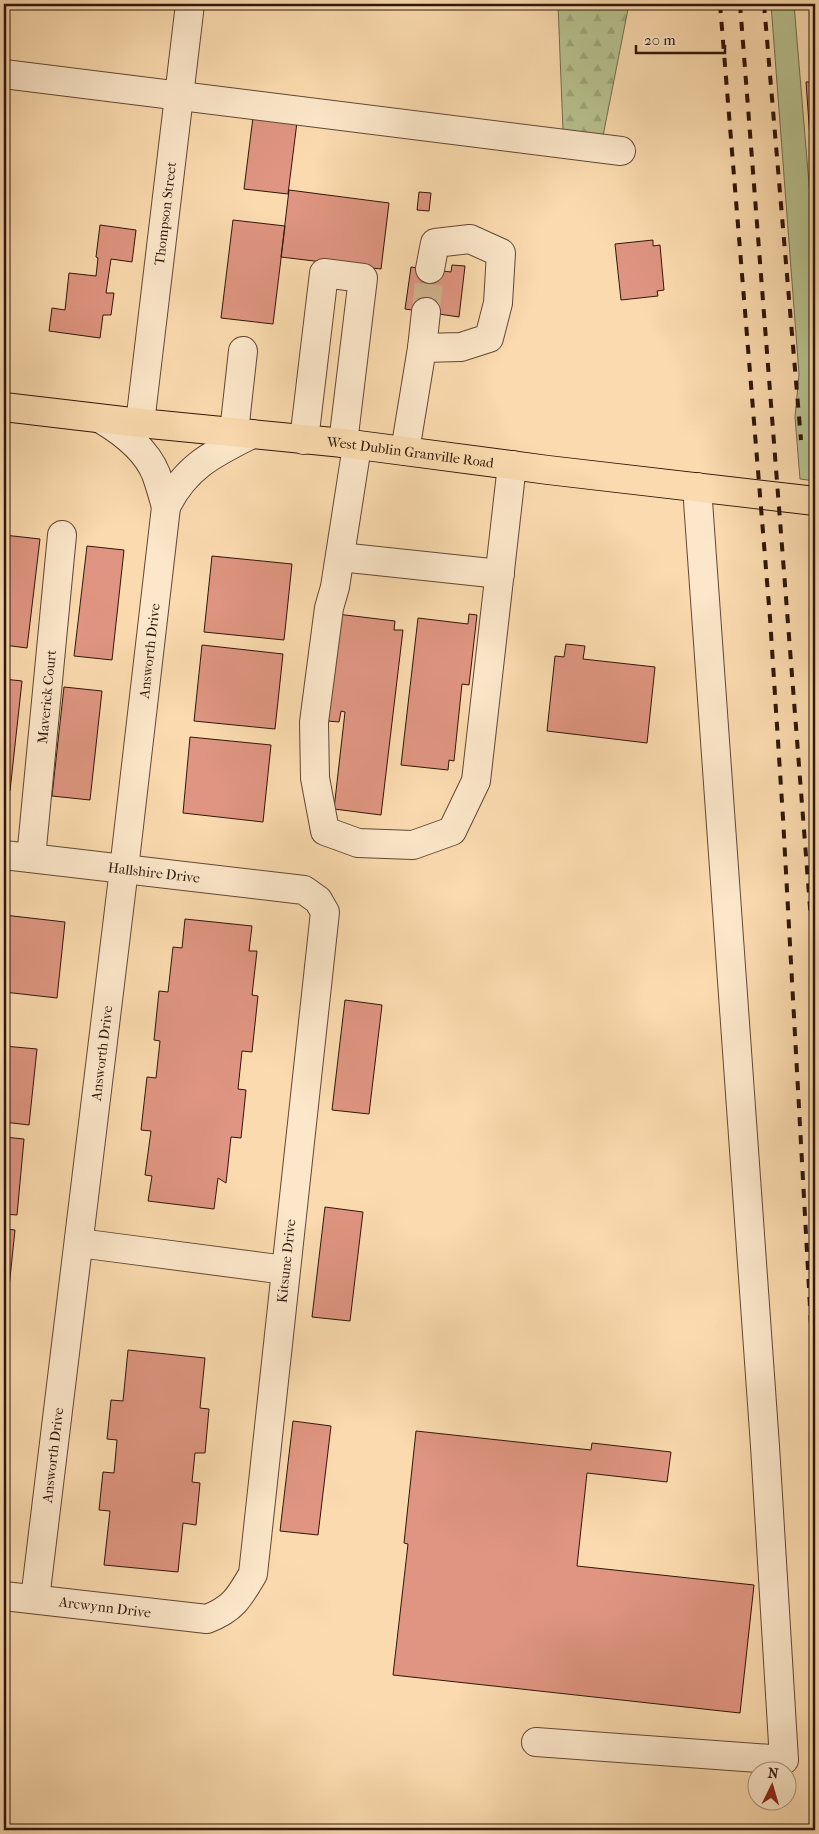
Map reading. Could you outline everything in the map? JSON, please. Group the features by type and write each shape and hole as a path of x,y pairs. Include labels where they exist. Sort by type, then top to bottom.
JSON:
{"main road":[{"name":"West Dublin Granville Road","path":"4,407 101,419 350,444 815,501"}],"street":[{"name":"Thompson Street","path":"140,423 190,4"},
{"path":"4,74 622,151"},
{"path":"422,348 461,347 489,338 498,303 501,253 470,239 435,243 430,269"},
{"path":"304,440 324,273 363,278 340,557 329,608 314,722 315,778 325,830 358,843 413,845 452,831 476,781 512,465"},
{"path":"405,451 426,312"},
{"path":"243,351 243,433"},
{"name":"Answorth Drive","path":"101,419 115,427 135,444 155,472 166,507"},
{"name":"Answorth Drive","path":"35,1599 166,507 191,470 243,433"},
{"path":"536,1742 784,1760 764,1436 697,487"},
{"name":"Maverick Court","path":"31,858 62,535"},
{"path":"340,557 500,574"},
{"name":"Hallshire Drive","path":"4,855 304,890"},
{"name":"Kitsune Drive","path":"207,1619 224,1613 241,1595 253,1574 324,912 318,900 304,890"},
{"path":"79,1243 285,1270"},
{"name":"Arcwynn Drive","path":"4,1596 207,1619"}],"green space":[{"path":"558,4 629,4 603,136 563,131"},
{"path":"771,4 794,4 815,256 815,481 800,479 795,417 799,374"}],"building":[{"path":"806,82 815,82 815,208"},
{"path":"253,117 297,122 288,194 244,189"},
{"path":"289,190 389,203 381,269 281,257"},
{"path":"419,192 431,193 429,211 417,210"},
{"path":"233,220 285,226 273,324 221,318"},
{"path":"100,225 136,230 132,262 111,259 106,293 114,293 111,315 103,315 100,338 49,331 52,308 65,310 69,273 96,276"},
{"path":"653,240 653,246 660,245 664,290 657,291 658,296 621,300 615,244"},
{"path":"452,265 465,266 459,317 405,309 411,267 451,272"},
{"path":"4,535 40,539 27,648 4,645"},
{"path":"87,546 124,550 112,660 74,656"},
{"path":"212,556 292,564 284,640 204,632"},
{"path":"337,614 395,621 394,630 403,630 381,815 334,809 345,712 341,711 339,722 328,721"},
{"path":"469,614 477,615 469,685 462,684 454,761 449,760 448,770 401,765 418,618 468,624"},
{"path":"566,644 585,646 583,659 655,667 647,743 547,731 555,656 564,657"},
{"path":"202,645 283,654 275,729 194,721"},
{"path":"4,679 22,681 10,791 4,790"},
{"path":"64,687 102,691 90,800 52,796"},
{"path":"190,737 271,745 263,822 183,813"},
{"path":"4,915 65,922 57,998 4,992"},
{"path":"185,919 252,926 249,951 257,951 252,995 258,996 252,1052 242,1051 238,1089 246,1090 241,1138 231,1137 226,1183 218,1178 214,1209 148,1201 152,1176 145,1175 151,1131 141,1130 147,1077 156,1078 160,1041 154,1040 159,991 168,992 173,947 182,948"},
{"path":"345,1000 382,1005 369,1114 332,1110"},
{"path":"4,1046 37,1049 29,1125 4,1122"},
{"path":"4,1137 24,1139 17,1215 4,1214"},
{"path":"325,1207 363,1212 350,1321 312,1317"},
{"path":"4,1229 15,1230 7,1307 4,1306"},
{"path":"4,1317 7,1317 4,1347"},
{"path":"128,1350 205,1358 200,1408 209,1409 205,1453 195,1453 192,1482 200,1483 196,1525 183,1523 178,1572 104,1565 110,1511 99,1510 103,1472 114,1473 117,1440 107,1439 111,1400 123,1401"},
{"path":"293,1421 331,1426 318,1535 280,1531"},
{"path":"416,1431 591,1450 592,1443 671,1452 667,1482 587,1473 577,1566 754,1585 740,1713 393,1675 408,1544 404,1543"}],"tunnel":[{"path":"426,312 430,269"}],"railway":[{"path":"720,4 770,618 815,1397"},
{"path":"740,4 815,972"},
{"path":"764,4 801,440"}]}
